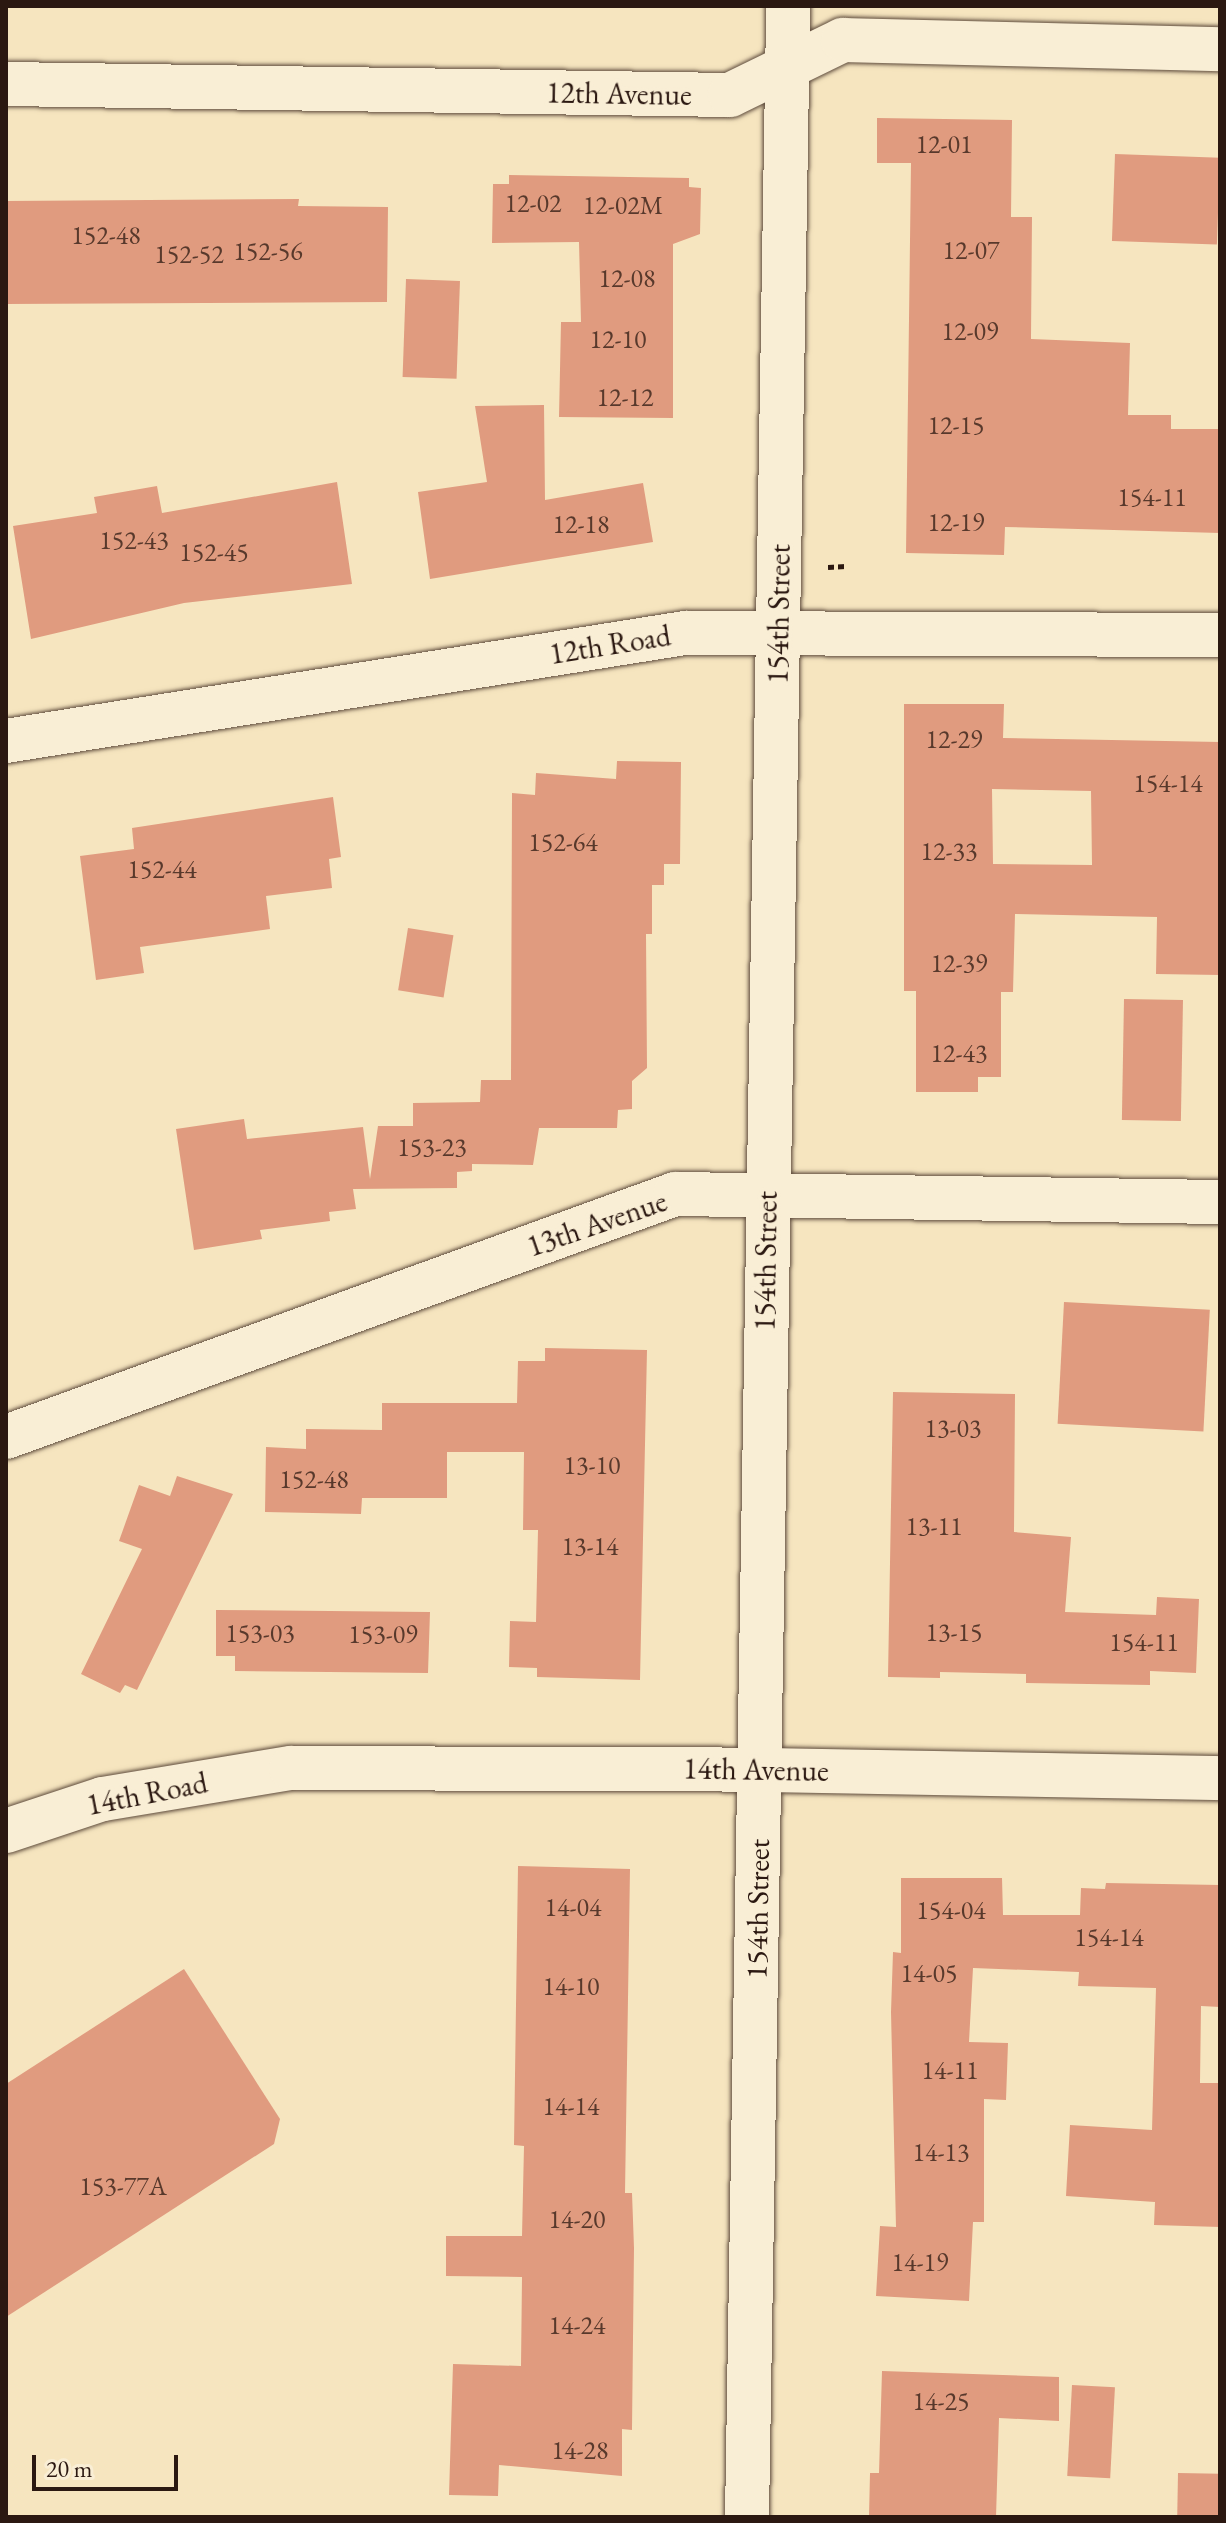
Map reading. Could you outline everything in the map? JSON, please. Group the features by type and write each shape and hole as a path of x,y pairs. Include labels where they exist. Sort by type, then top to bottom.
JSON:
{"street":[{"name":"154th Street","path":"747,2517 766,1195 788,6"},
{"name":"12th Avenue","path":"6,84 730,95 843,40 1220,49"},
{"name":"12th Road","path":"6,741 685,633 778,628 1220,635"},
{"name":"13th Avenue","path":"6,1437 675,1194 1220,1202"},
{"name":"14th Avenue","path":"291,1768 760,1770 1220,1778"},
{"name":"14th Road","path":"6,1831 103,1799 291,1768"}],"path":[{"path":"828,567 846,566"}],"building":[{"path":"877,118 1012,120 1011,217 1032,217 1031,339 1130,343 1128,415 1171,415 1171,429 1220,429 1220,533 1005,527 1004,555 906,553 911,163 877,163"},
{"path":"1115,154 1220,158 1217,245 1112,241"},
{"path":"509,175 689,178 689,187 701,188 700,234 673,244 673,418 559,417 561,322 581,322 579,242 492,243 493,184 509,184"},
{"path":"299,199 298,206 388,207 387,302 6,304 6,201"},
{"path":"406,279 460,281 457,379 403,377"},
{"path":"544,405 545,500 643,483 653,542 430,579 418,492 487,482 475,406"},
{"path":"337,482 352,584 184,603 31,639 13,526 97,513 94,497 157,486 162,513"},
{"path":"904,704 1004,704 1003,738 1220,742 1220,975 1156,974 1157,917 1015,914 1013,992 1001,992 1001,1077 978,1077 978,1092 916,1092 916,991 904,991","holes":["992,789 1091,791 1092,865 993,864"]},
{"path":"617,761 681,762 680,864 664,864 664,885 652,885 652,934 646,934 647,1068 632,1081 632,1109 618,1110 617,1128 539,1128 533,1165 472,1164 472,1171 457,1172 457,1188 353,1189 356,1209 329,1212 330,1221 260,1230 262,1239 194,1250 176,1129 244,1119 247,1139 363,1127 370,1179 378,1126 413,1126 413,1103 480,1102 481,1080 511,1080 512,793 535,795 536,773 616,779"},
{"path":"333,797 341,857 329,859 332,888 266,896 270,929 140,947 144,973 96,980 80,856 134,849 132,828"},
{"path":"408,928 453,935 444,997 398,990"},
{"path":"1124,999 1183,1000 1181,1121 1122,1120"},
{"path":"1064,1302 1210,1310 1203,1431 1058,1424"},
{"path":"545,1348 647,1350 640,1680 537,1677 537,1668 509,1667 510,1621 536,1622 538,1530 523,1530 524,1452 447,1452 447,1498 362,1498 361,1514 265,1512 266,1447 306,1449 306,1429 382,1430 382,1403 517,1403 518,1361 545,1361"},
{"path":"893,1392 1015,1394 1014,1532 1071,1537 1065,1612 1156,1615 1157,1597 1199,1599 1196,1673 1150,1671 1150,1685 1026,1683 1026,1674 940,1672 940,1678 888,1677"},
{"path":"177,1476 233,1494 137,1690 125,1685 120,1693 81,1674 142,1549 119,1541 139,1485 170,1496"},
{"path":"216,1610 430,1612 428,1673 235,1671 235,1656 216,1656"},
{"path":"518,1866 630,1869 625,2193 632,2193 634,2248 632,2430 622,2429 622,2476 499,2465 498,2496 449,2495 453,2364 521,2366 522,2277 446,2276 446,2236 522,2236 524,2146 514,2145"},
{"path":"901,1878 1002,1878 1003,1915 1080,1915 1081,1888 1105,1889 1106,1883 1220,1885 1220,2007 1201,2006 1200,2083 1220,2083 1220,2227 1154,2225 1155,2202 1066,2196 1070,2125 1152,2130 1156,1988 1078,1986 1079,1972 973,1968 969,2042 1008,2043 1006,2100 984,2099 984,2222 973,2222 969,2301 876,2296 880,2226 896,2227 891,2012 893,1952 901,1953"},
{"path":"184,1969 280,2119 274,2144 6,2317 6,2084"},
{"path":"882,2371 1059,2377 1059,2421 999,2418 996,2517 869,2517 870,2473 879,2473"},
{"path":"1072,2385 1115,2387 1110,2478 1067,2476"},
{"path":"1178,2473 1220,2474 1219,2517 1177,2517"}]}
